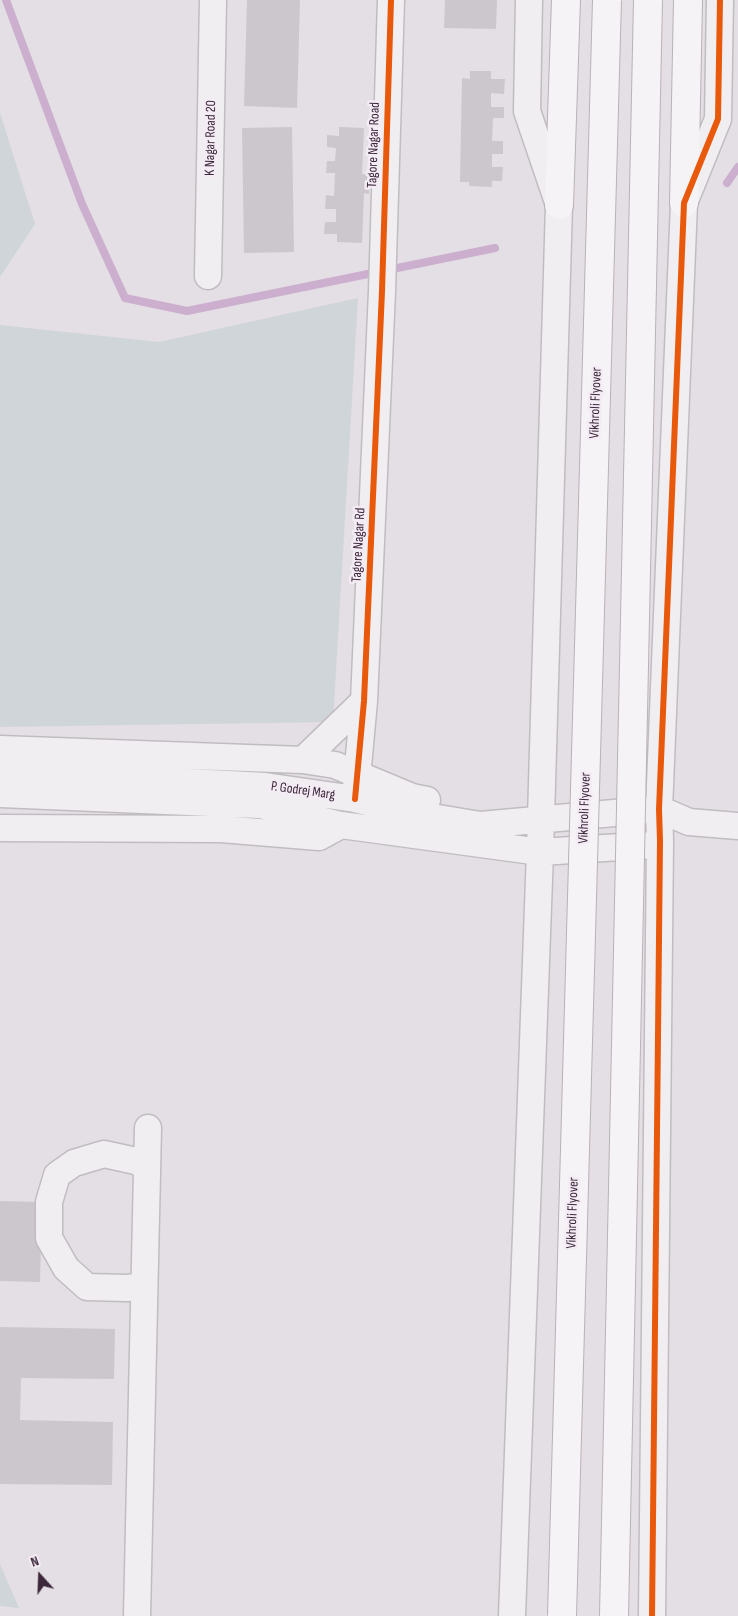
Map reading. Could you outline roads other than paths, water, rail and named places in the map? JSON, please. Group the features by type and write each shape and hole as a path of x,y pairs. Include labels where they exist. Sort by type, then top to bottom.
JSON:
{"highway":[{"path":"559,205 566,0"},
{"name":"Vikhroli Flyover","path":"562,1616 607,0"},
{"path":"614,1616 648,0"},
{"path":"684,203 688,0"}],"street":[{"name":"K Nagar Road 20","path":"208,276 213,0"},
{"name":"Tagore Nagar Road","path":"382,291 391,0"},
{"path":"512,1616 540,852 559,205 527,111 529,0"},
{"path":"652,1616 659,809 684,203 718,119 720,0"},
{"name":"Tagore Nagar Rd","path":"357,787 364,701 382,291"},
{"path":"303,760 364,701"},
{"path":"0,749 303,760 335,765 357,787"},
{"name":"P. Godrej Marg","path":"0,772 262,795 357,787 438,810 480,825 540,814 659,809 690,822 738,826"},
{"path":"0,794 262,795 341,825 540,852 650,846 690,822"},
{"path":"0,828 221,828 319,837 341,825"},
{"path":"137,1616 148,1128"},
{"path":"144,1286 126,1288 87,1286 66,1268 49,1238 49,1202 57,1175 74,1163 104,1154 136,1161 147,1168"}],"waterway":[{"path":"6,0 82,204 125,298 187,311 495,248"},
{"path":"727,183 738,167"}]}
